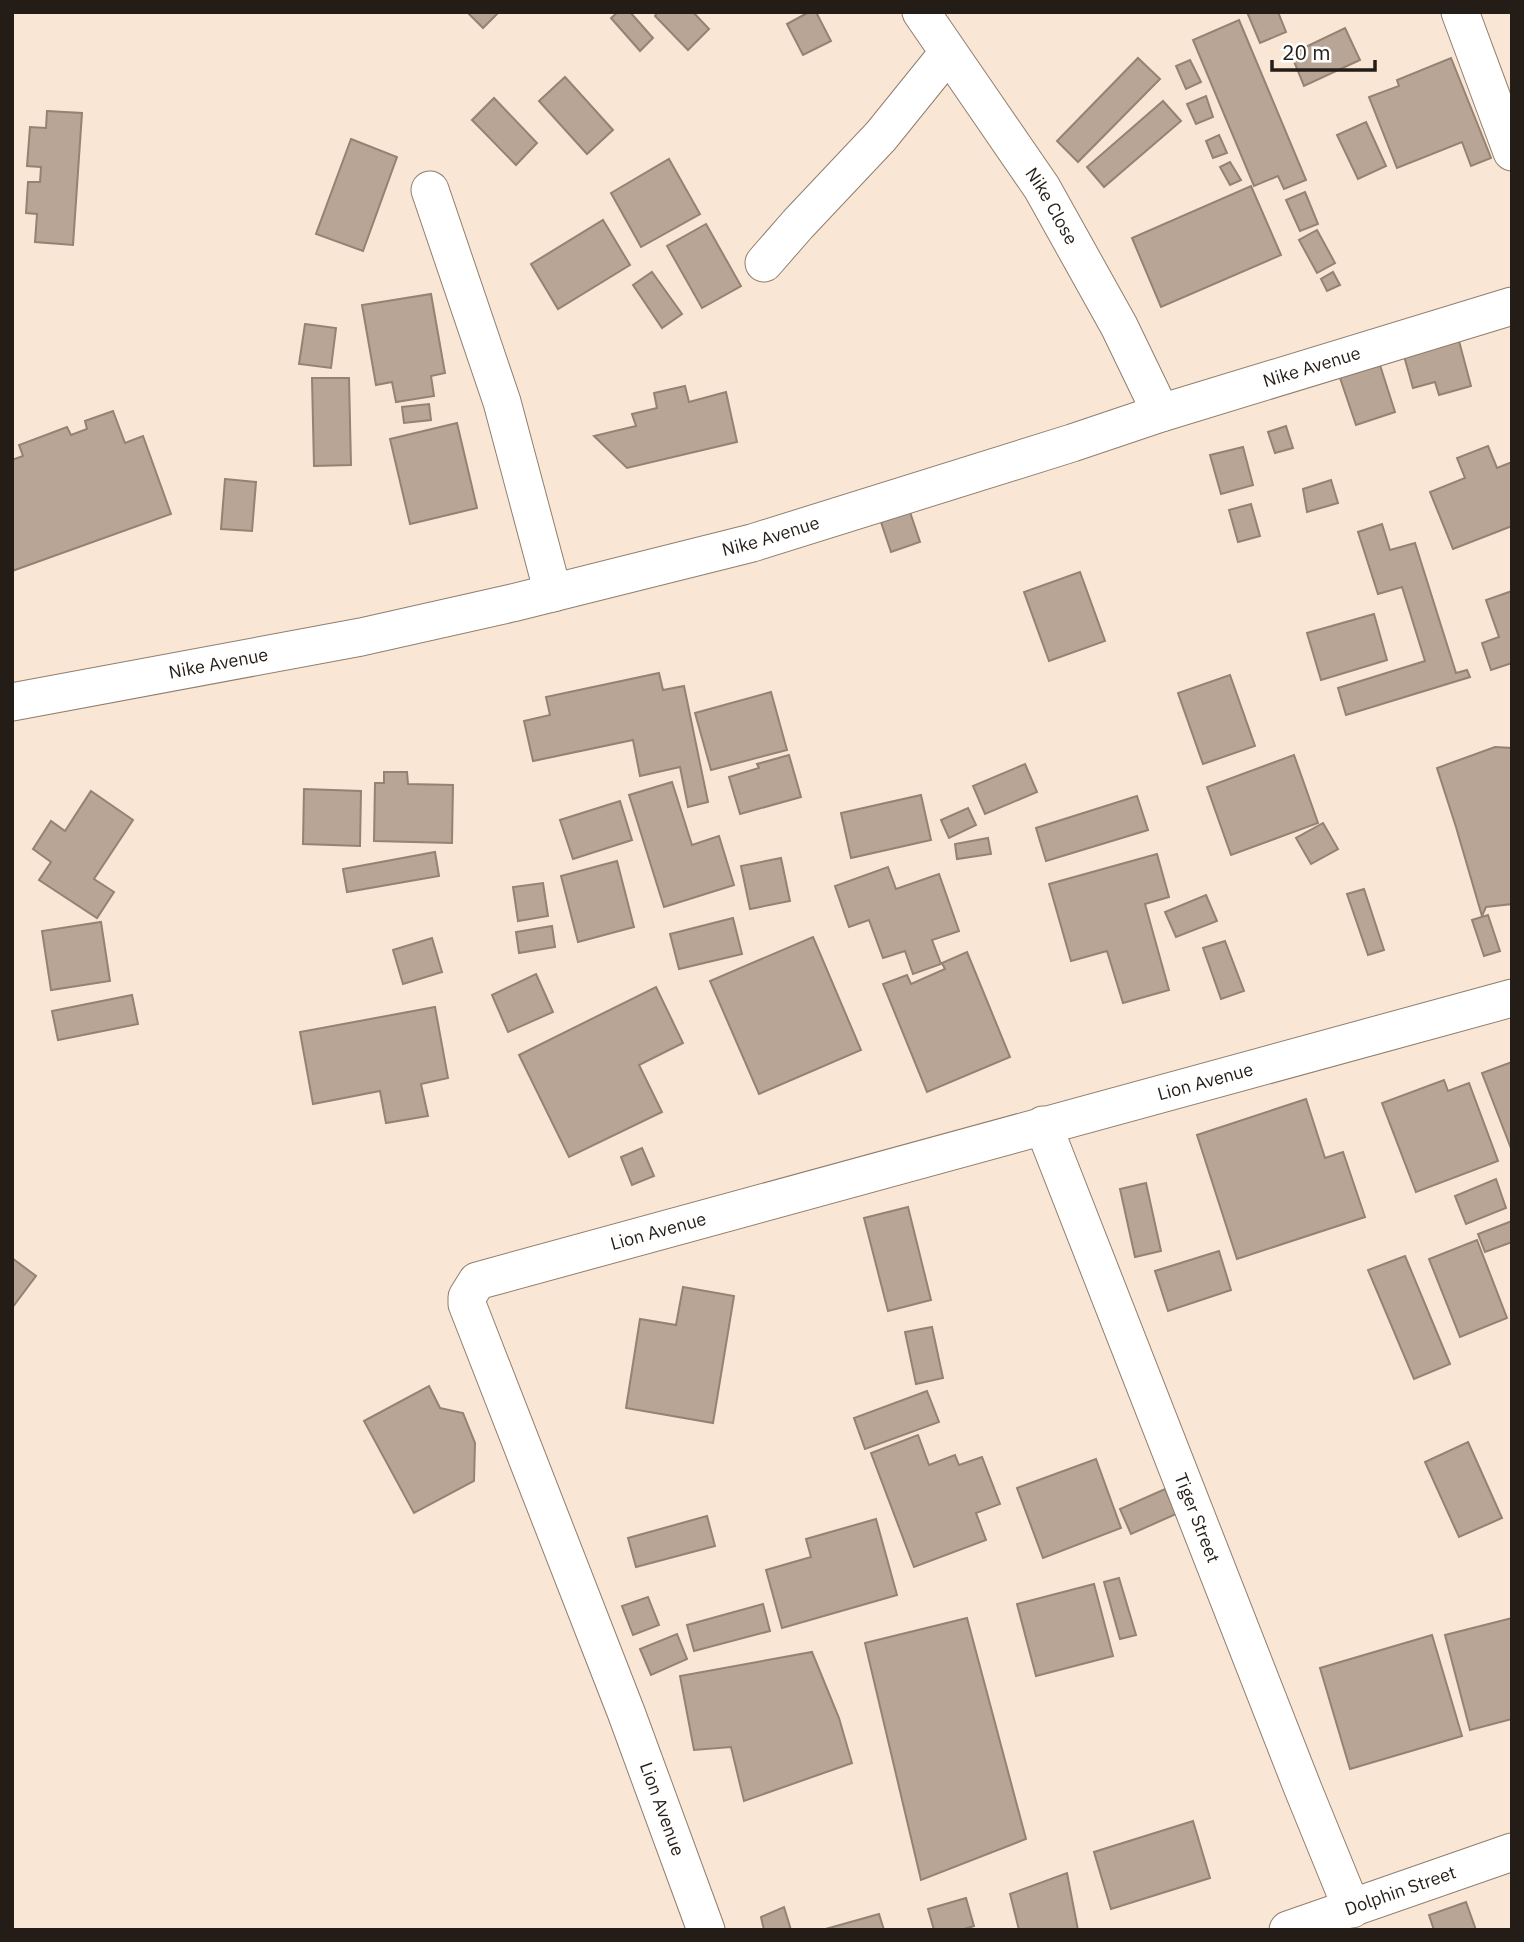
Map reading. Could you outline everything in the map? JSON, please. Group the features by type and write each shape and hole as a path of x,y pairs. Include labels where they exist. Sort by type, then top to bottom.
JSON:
{"street":[{"name":"Nike Close","path":"921,12 1042,188 1119,326 1161,413"},
{"path":"1460,12 1512,152"},
{"path":"764,263 881,136 948,53"},
{"path":"430,190 502,402 553,593"},
{"name":"Nike Avenue","path":"12,702 361,637 553,593 752,542 1512,306"},
{"name":"Lion Avenue","path":"706,1930 626,1712 467,1304 467,1297 477,1281 1512,998"},
{"name":"Tiger Street","path":"1043,1125 1352,1909"},
{"name":"Dolphin Street","path":"1288,1930 1512,1852"}],"building":[{"path":"467,12 499,12 483,28"},
{"path":"618,12 630,12 653,38 640,51 611,18"},
{"path":"658,12 693,12 709,29 688,50 655,16"},
{"path":"809,12 816,12 831,41 803,55 787,24"},
{"path":"1247,12 1278,12 1286,32 1260,43"},
{"path":"1239,20 1306,180 1284,189 1278,176 1254,186 1193,40"},
{"path":"1345,28 1360,60 1304,86 1291,54"},
{"path":"1138,58 1160,79 1078,162 1057,141"},
{"path":"1451,58 1491,158 1471,166 1462,142 1397,168 1369,97 1399,86 1397,80"},
{"path":"1190,60 1201,82 1186,89 1176,66"},
{"path":"565,77 613,130 587,154 539,101"},
{"path":"1206,96 1213,117 1196,124 1187,104"},
{"path":"494,98 537,143 516,165 472,120"},
{"path":"1163,101 1181,121 1104,187 1087,167"},
{"path":"47,111 82,113 73,245 35,242 37,214 26,213 28,182 40,182 41,167 27,166 30,127 46,128"},
{"path":"1366,122 1386,166 1358,179 1337,135"},
{"path":"1219,135 1227,153 1213,158 1206,141"},
{"path":"351,139 397,157 363,251 316,234"},
{"path":"669,159 700,214 641,247 611,193"},
{"path":"1230,162 1241,180 1230,185 1220,167"},
{"path":"1251,186 1281,255 1161,307 1132,238"},
{"path":"1305,192 1318,224 1300,231 1286,200"},
{"path":"603,220 630,265 558,309 531,264"},
{"path":"706,224 741,286 702,308 667,246"},
{"path":"1317,230 1335,263 1317,273 1299,240"},
{"path":"652,272 682,314 662,328 633,285"},
{"path":"1333,272 1340,285 1327,291 1321,279"},
{"path":"431,294 445,373 431,376 434,396 396,402 392,382 376,385 362,305"},
{"path":"305,324 336,328 331,368 299,364"},
{"path":"1459,341 1471,386 1439,395 1435,382 1413,388 1404,356"},
{"path":"1379,362 1395,412 1356,425 1339,375"},
{"path":"312,378 349,378 351,465 314,466"},
{"path":"685,386 689,402 726,392 737,442 627,468 594,436 636,426 632,414 657,408 654,393"},
{"path":"429,404 431,420 404,423 402,407"},
{"path":"113,411 125,443 143,436 171,514 12,571 12,460 23,456 19,445 67,427 71,435 87,429 85,421"},
{"path":"457,423 477,508 410,524 390,439"},
{"path":"1286,426 1293,448 1275,453 1268,432"},
{"path":"1488,446 1497,468 1512,462 1512,526 1453,549 1430,492 1465,478 1457,458"},
{"path":"1243,447 1253,485 1221,494 1210,455"},
{"path":"225,479 256,482 252,531 221,529"},
{"path":"1331,480 1338,503 1307,512 1303,489"},
{"path":"1251,504 1260,536 1238,542 1229,510"},
{"path":"910,512 920,542 891,552 881,522"},
{"path":"1382,524 1390,550 1415,543 1456,673 1467,670 1470,677 1346,715 1338,688 1425,661 1402,587 1378,594 1358,532"},
{"path":"1080,572 1105,641 1049,661 1024,592"},
{"path":"1512,591 1512,663 1491,670 1482,643 1499,637 1486,600"},
{"path":"1374,614 1387,660 1321,680 1307,633"},
{"path":"659,673 663,690 684,686 708,802 688,807 680,767 640,776 633,740 533,761 524,721 550,715 546,697"},
{"path":"1230,675 1255,746 1203,764 1178,693"},
{"path":"771,692 787,750 711,770 695,713"},
{"path":"1495,747 1512,748 1512,904 1486,907 1482,916 1437,768"},
{"path":"789,755 801,797 740,814 729,777 759,768 757,764"},
{"path":"1294,755 1318,823 1231,855 1207,787"},
{"path":"1025,764 1037,792 985,814 973,786"},
{"path":"384,772 407,772 408,784 453,785 452,843 374,841 375,783 384,783"},
{"path":"672,782 692,845 719,836 734,885 664,907 629,795"},
{"path":"304,789 361,791 360,846 303,844"},
{"path":"91,791 133,820 94,879 114,892 97,918 39,880 51,862 33,849 51,821 65,831"},
{"path":"921,795 931,840 851,858 841,813"},
{"path":"1137,796 1148,830 1046,861 1036,828"},
{"path":"620,801 632,840 573,859 560,820"},
{"path":"968,808 976,825 949,838 941,820"},
{"path":"1323,823 1338,849 1311,864 1296,838"},
{"path":"988,838 991,854 957,859 955,844"},
{"path":"435,852 439,876 347,892 343,869"},
{"path":"1157,854 1169,897 1145,904 1169,990 1123,1003 1107,951 1071,961 1049,884"},
{"path":"781,858 790,901 750,909 741,866"},
{"path":"617,861 634,927 578,942 561,876"},
{"path":"888,867 896,889 939,874 959,931 932,940 941,964 913,974 905,951 883,958 869,920 849,927 835,886"},
{"path":"543,883 548,916 518,921 513,887"},
{"path":"1364,889 1384,950 1368,955 1347,894"},
{"path":"1206,895 1217,921 1176,937 1165,912"},
{"path":"1488,915 1500,951 1484,956 1472,920"},
{"path":"733,918 742,954 679,969 670,934"},
{"path":"101,922 110,981 51,990 42,931"},
{"path":"552,926 555,947 519,953 516,932"},
{"path":"813,937 861,1050 759,1094 710,981"},
{"path":"432,938 442,972 403,984 393,950"},
{"path":"1225,941 1244,991 1221,999 1203,948"},
{"path":"967,952 1010,1057 927,1092 883,984 907,975 911,984 945,969 942,963"},
{"path":"536,974 553,1012 508,1032 492,995"},
{"path":"656,987 683,1043 639,1065 662,1112 569,1157 519,1055"},
{"path":"132,995 138,1024 58,1040 52,1011"},
{"path":"435,1007 448,1078 421,1084 428,1116 386,1123 380,1091 313,1104 300,1032"},
{"path":"1512,1062 1512,1151 1482,1073"},
{"path":"1444,1080 1448,1091 1469,1083 1498,1161 1416,1192 1382,1103"},
{"path":"1306,1099 1325,1158 1343,1152 1365,1217 1237,1259 1197,1135"},
{"path":"642,1148 654,1176 632,1185 621,1157"},
{"path":"1496,1179 1506,1208 1466,1224 1455,1196"},
{"path":"1146,1183 1161,1251 1135,1257 1120,1189"},
{"path":"908,1207 931,1300 888,1311 864,1218"},
{"path":"1512,1221 1512,1242 1485,1252 1478,1234"},
{"path":"1477,1240 1507,1318 1460,1337 1429,1259"},
{"path":"1219,1251 1231,1290 1168,1311 1155,1271"},
{"path":"1405,1256 1450,1364 1414,1379 1368,1270"},
{"path":"12,1258 36,1276 12,1308"},
{"path":"683,1287 734,1296 713,1423 626,1408 640,1319 676,1325"},
{"path":"932,1327 943,1378 916,1384 905,1332"},
{"path":"429,1386 440,1408 463,1413 475,1443 474,1481 414,1513 364,1421"},
{"path":"927,1391 939,1422 865,1449 854,1418"},
{"path":"918,1435 929,1465 955,1455 959,1465 982,1457 1000,1504 976,1513 986,1540 914,1567 871,1453"},
{"path":"1468,1442 1502,1518 1459,1537 1425,1462"},
{"path":"1096,1459 1121,1528 1043,1558 1017,1488"},
{"path":"1165,1489 1176,1514 1131,1534 1120,1509"},
{"path":"707,1516 715,1546 636,1567 628,1538"},
{"path":"876,1519 897,1595 782,1628 766,1570 811,1557 806,1539"},
{"path":"1119,1578 1136,1635 1120,1639 1104,1582"},
{"path":"1094,1584 1113,1656 1036,1676 1017,1604"},
{"path":"648,1597 659,1625 633,1635 622,1606"},
{"path":"763,1604 770,1631 694,1651 687,1625"},
{"path":"967,1618 1026,1839 921,1880 865,1643"},
{"path":"1512,1618 1512,1719 1470,1730 1445,1635"},
{"path":"677,1634 687,1659 651,1675 640,1649"},
{"path":"1432,1635 1462,1736 1350,1769 1320,1668"},
{"path":"812,1652 839,1718 852,1763 744,1801 731,1747 694,1750 680,1676"},
{"path":"1193,1821 1210,1878 1111,1909 1094,1852"},
{"path":"1067,1873 1078,1930 1019,1930 1010,1894"},
{"path":"966,1898 974,1926 961,1930 934,1930 928,1909"},
{"path":"1466,1902 1476,1930 1434,1930 1429,1915"},
{"path":"784,1907 791,1930 764,1930 761,1917"},
{"path":"879,1914 884,1930 822,1930"}]}
